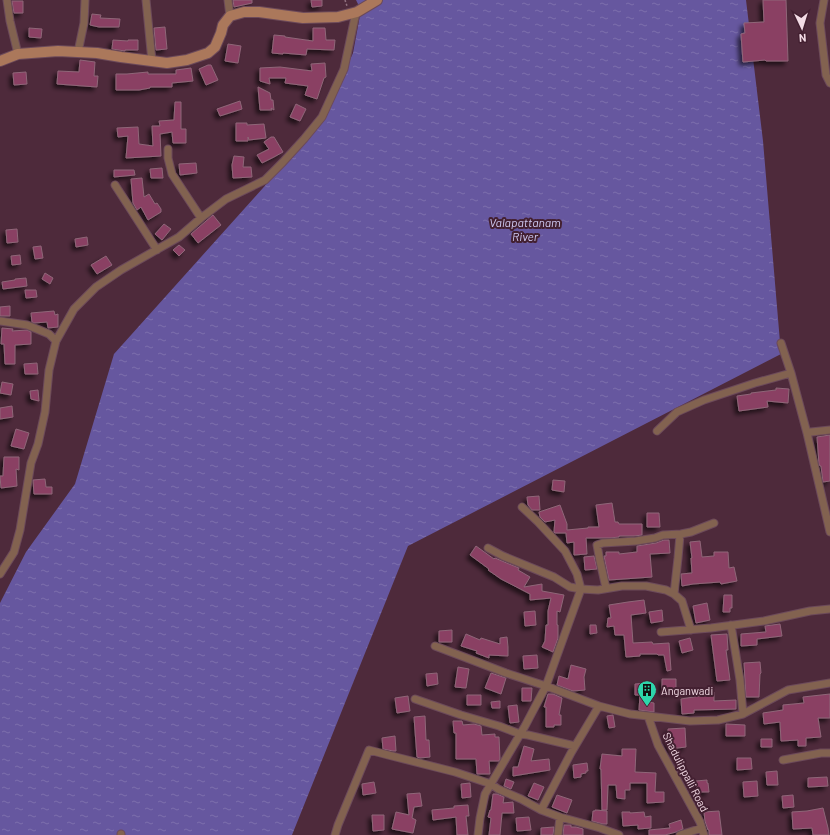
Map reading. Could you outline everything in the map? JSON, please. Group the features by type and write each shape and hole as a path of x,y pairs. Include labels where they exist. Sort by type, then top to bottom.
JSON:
{"main road":[{"path":"0,61 18,54 58,51 97,52 121,57 167,63 187,60 208,54 215,47 223,25 230,16 244,12 259,12 303,18 338,17 357,12 377,0"}],"street":[{"path":"7,0 10,21 18,54"},
{"path":"78,52 84,23 85,0"},
{"path":"146,0 152,61"},
{"path":"228,0 230,16"},
{"path":"824,0 820,23 826,75 830,84"},
{"path":"0,574 14,552 20,530 31,464 38,444 45,412 49,370 56,341 74,310 96,287 121,270 179,237 200,218 226,199 265,180 284,162 322,117 344,69 357,12"},
{"path":"168,149 168,158 172,174 200,218"},
{"path":"115,185 157,250"},
{"path":"0,320 27,325 49,334 56,341"},
{"path":"781,343 791,373 807,433 818,486 830,532"},
{"path":"656,431 677,412 704,400 791,373"},
{"path":"807,433 830,430"},
{"path":"478,835 485,794 546,686 581,589 577,574 565,551 522,507"},
{"path":"606,588 597,545 603,542 636,541 663,535 691,532 714,523"},
{"path":"674,594 680,534"},
{"path":"488,548 554,577 570,586 581,589 598,590 622,586 646,586 666,590 674,594 682,601 691,630"},
{"path":"661,632 764,621 810,611 830,609"},
{"path":"732,625 743,714"},
{"path":"435,646 599,706 630,714 648,716"},
{"name":"Shadulippalli Road","path":"703,831 700,822 658,745 648,716 690,721 718,720 743,714 788,690 830,683"},
{"path":"415,700 520,734 575,746"},
{"path":"541,810 575,746 599,706"},
{"path":"334,835 369,750 455,772 491,784 498,789 541,810 619,835"},
{"path":"784,760 814,754 830,753"},
{"path":"558,835 560,817"},
{"path":"680,835 703,831"}],"water":[{"name":"Valapattanam River","path":"356,0 746,0 763,141 781,354 408,546 292,835 0,835 0,603 26,552 75,484 114,354 323,121 353,53 361,10"}],"building":[{"path":"233,0 252,0 252,3 234,7"},
{"path":"311,0 322,0 322,6 312,7"},
{"path":"763,0 786,0 788,61 765,60 743,62 741,34 745,33 744,23 764,22"},
{"path":"12,1 23,1 23,13 14,13"},
{"path":"92,14 101,15 100,18 120,19 119,27 99,27 90,25"},
{"path":"165,27 167,49 156,50 154,28"},
{"path":"29,28 42,29 41,38 29,37"},
{"path":"313,28 325,28 326,40 335,40 334,50 307,49 306,55 272,53 274,35 313,41"},
{"path":"113,40 138,40 138,50 125,51 112,49"},
{"path":"228,44 241,46 238,63 225,61"},
{"path":"80,60 95,62 94,76 98,76 97,87 57,84 58,71 79,72"},
{"path":"325,63 326,77 324,78 317,99 305,95 308,86 285,83 286,78 269,78 270,84 260,81 260,68 280,67 312,71 311,64"},
{"path":"211,65 218,80 206,85 199,69"},
{"path":"191,68 193,81 172,83 172,87 150,87 139,90 116,90 116,74 148,72 148,74 176,74 176,70"},
{"path":"26,72 27,84 14,85 13,73"},
{"path":"258,87 270,93 271,100 273,100 274,110 271,108 272,110 260,110"},
{"path":"240,101 242,109 220,116 217,109"},
{"path":"175,102 181,102 181,129 186,129 186,143 173,143 172,132 160,134 161,156 126,158 128,136 118,137 117,128 138,127 139,144 153,146 152,126 160,126 159,121 174,120"},
{"path":"296,104 306,109 300,121 290,117"},
{"path":"236,123 247,123 247,125 264,124 266,138 249,140 248,137 248,141 236,141"},
{"path":"271,137 274,137 283,152 262,163 257,155 269,149 264,142"},
{"path":"234,156 244,157 243,167 251,167 252,177 233,178 232,165"},
{"path":"196,163 197,173 180,175 179,164"},
{"path":"162,168 163,178 151,178 150,169"},
{"path":"114,170 134,170 135,175 114,177"},
{"path":"142,178 144,197 149,194 155,204 157,203 161,209 161,212 148,220 141,207 137,210 133,203 131,179"},
{"path":"213,215 221,225 198,243 191,234"},
{"path":"164,224 171,229 162,240 155,234"},
{"path":"17,229 18,242 7,243 6,230"},
{"path":"87,237 88,245 76,247 75,239"},
{"path":"179,245 185,250 179,256 173,250"},
{"path":"41,246 43,258 35,259 33,247"},
{"path":"20,255 21,264 12,265 11,256"},
{"path":"106,256 112,265 97,274 91,265"},
{"path":"45,273 53,278 50,284 42,279"},
{"path":"26,278 27,286 3,289 2,282"},
{"path":"25,290 36,290 37,297 26,298"},
{"path":"10,306 10,316 0,316 0,307"},
{"path":"54,311 55,315 58,314 58,327 48,328 47,322 32,322 31,313"},
{"path":"2,328 13,329 12,331 27,330 31,332 31,344 15,345 15,364 5,364 4,344 1,344"},
{"path":"37,363 38,374 25,374 24,364"},
{"path":"2,382 13,384 11,395 0,393"},
{"path":"776,388 789,389 788,403 767,401 768,407 739,411 737,396 776,390"},
{"path":"38,390 39,401 31,399 30,391"},
{"path":"12,406 13,417 0,419 0,408"},
{"path":"16,429 29,433 24,449 11,446"},
{"path":"830,435 830,481 823,482 821,466 819,464 817,437"},
{"path":"4,457 19,457 19,470 16,469 17,486 1,488 0,476 3,476"},
{"path":"45,479 46,487 52,487 52,494 34,494 33,480"},
{"path":"553,480 565,481 564,492 552,490"},
{"path":"539,496 540,510 532,510 528,505 527,497"},
{"path":"612,503 615,522 618,522 619,524 642,524 642,535 610,538 586,538 587,554 574,555 574,542 567,543 566,533 555,533 555,520 545,522 540,517 539,512 560,505 567,524 567,530 599,527 596,505"},
{"path":"647,513 659,513 660,527 647,527"},
{"path":"669,540 670,553 650,554 652,577 609,580 604,556 606,556 606,552 619,552 619,554 637,552 637,546"},
{"path":"700,541 702,557 714,556 714,552 728,552 729,568 734,567 737,581 721,584 720,582 682,586 681,574 692,573 690,542"},
{"path":"476,546 494,559 495,558 519,568 518,570 530,577 524,587 542,584 542,591 564,595 560,612 557,611 558,638 553,652 542,647 545,641 546,625 548,625 548,611 551,598 530,600 530,594 501,579 470,555"},
{"path":"594,556 597,569 585,570 584,557"},
{"path":"724,595 732,595 732,608 730,608 730,612 723,612"},
{"path":"644,600 646,613 631,615 633,643 669,643 671,670 667,671 664,655 640,654 640,656 626,657 624,635 615,635 614,626 607,627 608,618 611,618 609,605"},
{"path":"707,603 710,620 696,623 693,606"},
{"path":"662,610 663,621 651,623 649,612"},
{"path":"535,611 536,625 525,626 524,612"},
{"path":"780,624 782,636 757,639 757,645 741,646 741,634 766,632 765,626"},
{"path":"590,625 596,625 597,633 590,634"},
{"path":"452,630 452,642 439,642 439,631"},
{"path":"466,634 480,640 481,638 500,644 500,638 507,637 508,656 489,655 489,658 476,653 477,651 461,646"},
{"path":"727,634 728,650 726,650 730,680 717,681 711,635"},
{"path":"690,638 693,650 682,653 679,641"},
{"path":"537,655 538,668 524,669 523,656"},
{"path":"760,662 761,673 759,697 746,697 744,663"},
{"path":"571,665 586,669 584,677 585,690 573,691 557,685 559,676 568,679"},
{"path":"458,667 469,669 466,688 455,687"},
{"path":"437,673 438,684 427,686 426,674"},
{"path":"491,673 506,678 501,694 485,688"},
{"path":"662,679 676,679 676,692 662,692"},
{"path":"647,683 648,702 654,703 654,712 639,710 640,695 635,695 635,684"},
{"path":"522,688 532,688 531,701 522,701"},
{"path":"714,692 714,701 736,700 736,709 694,710 694,713 682,714 681,699 700,696 700,693"},
{"path":"548,694 553,694 562,698 559,715 561,715 561,725 546,727 546,707 544,707"},
{"path":"830,694 830,718 818,718 821,737 806,738 806,746 798,746 798,740 781,741 780,722 764,724 763,713 783,710 783,705 804,703 803,697"},
{"path":"467,695 481,695 481,705 467,705"},
{"path":"408,696 410,711 397,713 395,698"},
{"path":"500,701 500,708 492,708 491,702"},
{"path":"517,705 519,722 510,723 508,706"},
{"path":"613,715 615,727 609,728 607,716"},
{"path":"425,716 426,740 429,740 430,757 420,758 417,757 414,717"},
{"path":"453,721 462,721 463,725 474,724 481,726 482,735 495,734 495,737 499,737 500,759 499,761 489,761 490,774 477,774 476,759 456,759 456,733 454,733"},
{"path":"726,724 745,725 745,736 726,736"},
{"path":"685,728 686,747 669,749 668,729"},
{"path":"395,736 396,751 383,749 382,738"},
{"path":"761,739 772,739 772,747 761,747"},
{"path":"524,746 534,749 531,761 549,759 550,770 513,776 513,767 518,767"},
{"path":"622,749 636,749 635,772 656,773 655,792 664,792 664,802 647,803 647,783 630,783 630,790 625,790 625,799 617,798 616,785 608,785 607,810 602,810 600,769 602,754 622,756"},
{"path":"737,758 751,758 752,769 737,770"},
{"path":"587,763 588,771 581,774 581,777 574,778 573,765"},
{"path":"777,771 778,785 767,785 766,772"},
{"path":"827,777 828,786 808,787 808,778"},
{"path":"506,779 514,782 511,789 504,786"},
{"path":"707,780 709,792 697,792 696,781"},
{"path":"757,781 758,796 744,797 743,782"},
{"path":"374,782 376,793 363,795 362,784"},
{"path":"470,783 471,797 462,798 461,784"},
{"path":"534,783 544,787 538,800 528,796"},
{"path":"420,793 422,806 414,807 412,818 416,820 413,833 392,829 396,812 409,815 407,794"},
{"path":"493,794 504,797 503,803 513,802 514,813 502,813 500,835 489,835 491,818 488,817 491,810"},
{"path":"557,795 572,800 567,813 552,807"},
{"path":"793,795 794,807 783,808 782,796"},
{"path":"468,805 469,816 466,816 468,835 457,835 456,817 433,820 432,810"},
{"path":"823,808 829,835 813,835 812,828 793,829 792,812"},
{"path":"593,811 607,811 607,824 592,821"},
{"path":"719,811 722,835 709,835 704,812"},
{"path":"622,812 644,812 645,817 651,816 651,828 638,829 638,825 623,826"},
{"path":"372,815 384,815 384,830 373,831"},
{"path":"529,817 531,830 517,831 516,818"},
{"path":"681,820 683,829 665,835 649,835 649,830 670,828 669,824"},
{"path":"564,825 571,825 571,827 583,829 583,835 563,835"},
{"path":"554,827 553,835 541,835 541,828"}],"place":[{"name":"Anganwadi","path":"647,707"}]}
